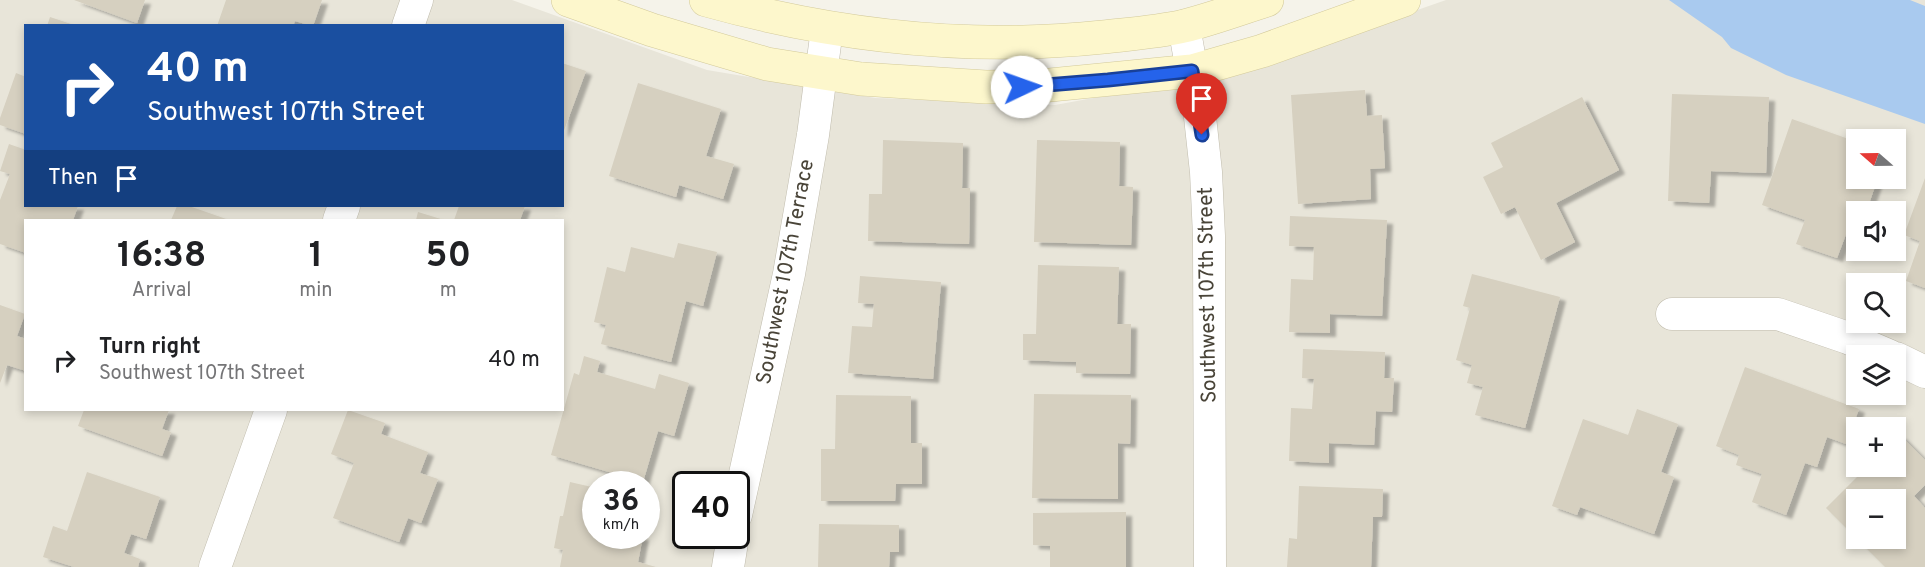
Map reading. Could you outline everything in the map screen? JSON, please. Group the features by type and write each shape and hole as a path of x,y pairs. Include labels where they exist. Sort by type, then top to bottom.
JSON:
{"street":[{"path":"409,24 417,0"},
{"path":"568,0 720,51 767,64 861,79 986,87 1040,86 1192,71 1262,51 1404,0"},
{"path":"706,0 772,18 827,29 945,42 1064,41 1184,26 1267,0"},
{"name":"Southwest 107th Street","path":"1184,26 1200,117 1206,172 1209,236 1210,567"},
{"name":"Southwest 107th Terrace","path":"746,471 789,274 822,73 827,29"},
{"path":"1672,314 1778,314 1864,345"},
{"path":"1906,363 1925,372"},
{"path":"215,567 271,411"},
{"path":"728,567 731,549"}],"shaded area":[{"path":"0,0 512,0 707,70 875,98 1055,105 1246,70 1446,0 1925,0 1925,567 0,567"}],"water":[{"path":"1669,0 1910,0 1925,6 1925,124 1786,75 1731,48 1722,37"}],"building":[{"path":"74,0 145,0 137,23"},
{"path":"226,0 322,0 314,24 295,21 294,24 218,24"},
{"path":"50,17 71,24 48,24"},
{"path":"564,64 586,71 564,130"},
{"path":"16,73 24,76 24,133 0,125 0,118"},
{"path":"638,83 721,109 706,156 734,164 723,199 679,185 676,197 609,176"},
{"path":"1365,90 1367,116 1382,115 1385,168 1370,169 1371,199 1298,204 1291,95"},
{"path":"1672,94 1769,97 1766,173 1711,171 1709,203 1668,201"},
{"path":"1582,97 1619,170 1556,203 1575,242 1541,260 1515,207 1501,214 1483,177 1503,167 1491,143"},
{"path":"1792,119 1846,138 1846,189 1874,189 1870,201 1846,201 1846,234 1837,258 1796,244 1805,220 1762,205"},
{"path":"883,140 963,143 962,188 970,188 969,244 868,241 869,194 882,194"},
{"path":"1037,140 1120,142 1119,186 1133,187 1131,245 1034,242"},
{"path":"9,144 24,149 24,207 78,207 73,219 24,219 24,252 0,244 0,200 10,174 0,171"},
{"path":"1925,178 1925,288 1906,281 1920,241 1906,236 1906,230"},
{"path":"177,207 192,207 226,219 171,219"},
{"path":"459,207 525,207 520,219 454,219"},
{"path":"418,212 441,219 416,219"},
{"path":"1290,216 1387,220 1382,316 1330,314 1330,333 1289,332 1291,279 1313,280 1314,247 1289,246"},
{"path":"678,243 717,252 703,306 686,301 671,362 601,344 606,325 594,322 607,267 625,272 631,247 674,258"},
{"path":"1038,265 1119,267 1117,324 1131,324 1130,374 1076,373 1076,362 1023,360 1023,334 1036,334"},
{"path":"1472,274 1560,297 1525,428 1475,415 1483,387 1467,383 1472,365 1456,360 1470,308 1463,306"},
{"path":"860,276 941,282 933,379 848,373 852,326 872,327 874,304 858,303"},
{"path":"0,305 24,314 17,336 24,338 24,370 7,365 0,383"},
{"path":"1303,349 1385,352 1384,378 1394,378 1392,412 1376,411 1374,445 1329,443 1329,463 1289,461 1291,408 1312,409 1314,379 1302,378"},
{"path":"584,356 600,361 597,372 655,389 659,374 689,383 674,436 658,431 646,471 606,471 551,455 574,373 579,375"},
{"path":"1745,367 1859,409 1856,417 1846,417 1846,444 1827,437 1817,467 1805,463 1786,515 1752,502 1762,474 1736,465 1739,455 1716,446"},
{"path":"1034,394 1131,395 1130,444 1118,443 1118,499 1032,498"},
{"path":"836,395 911,396 911,443 922,443 922,484 896,484 895,501 821,501 821,449 835,449"},
{"path":"1637,409 1678,424 1661,472 1674,477 1654,534 1580,507 1577,515 1552,506 1583,419 1628,435"},
{"path":"84,411 169,411 162,429 171,432 162,456 78,426"},
{"path":"348,411 385,423 381,434 428,452 420,473 438,479 421,523 408,518 399,542 333,518 354,463 331,454"},
{"path":"1906,441 1925,460 1925,485 1914,496 1925,508 1925,567 1885,567 1867,549 1906,549 1906,489 1846,489 1846,528 1826,508 1857,477 1906,477"},
{"path":"87,472 160,497 146,539 131,534 124,553 140,559 138,567 74,567 43,557 53,526 67,531"},
{"path":"570,482 582,485 582,549 640,549 638,562 656,567 560,567 563,550 554,548 560,516 563,516"},
{"path":"1299,486 1383,489 1382,517 1373,517 1371,567 1287,567 1289,538 1297,539"},
{"path":"1126,512 1126,567 1050,567 1050,546 1033,545 1033,513"},
{"path":"819,524 899,525 899,552 890,552 889,567 818,567"}],"route":[{"path":"1022,87 1192,71 1202,135"}]}
